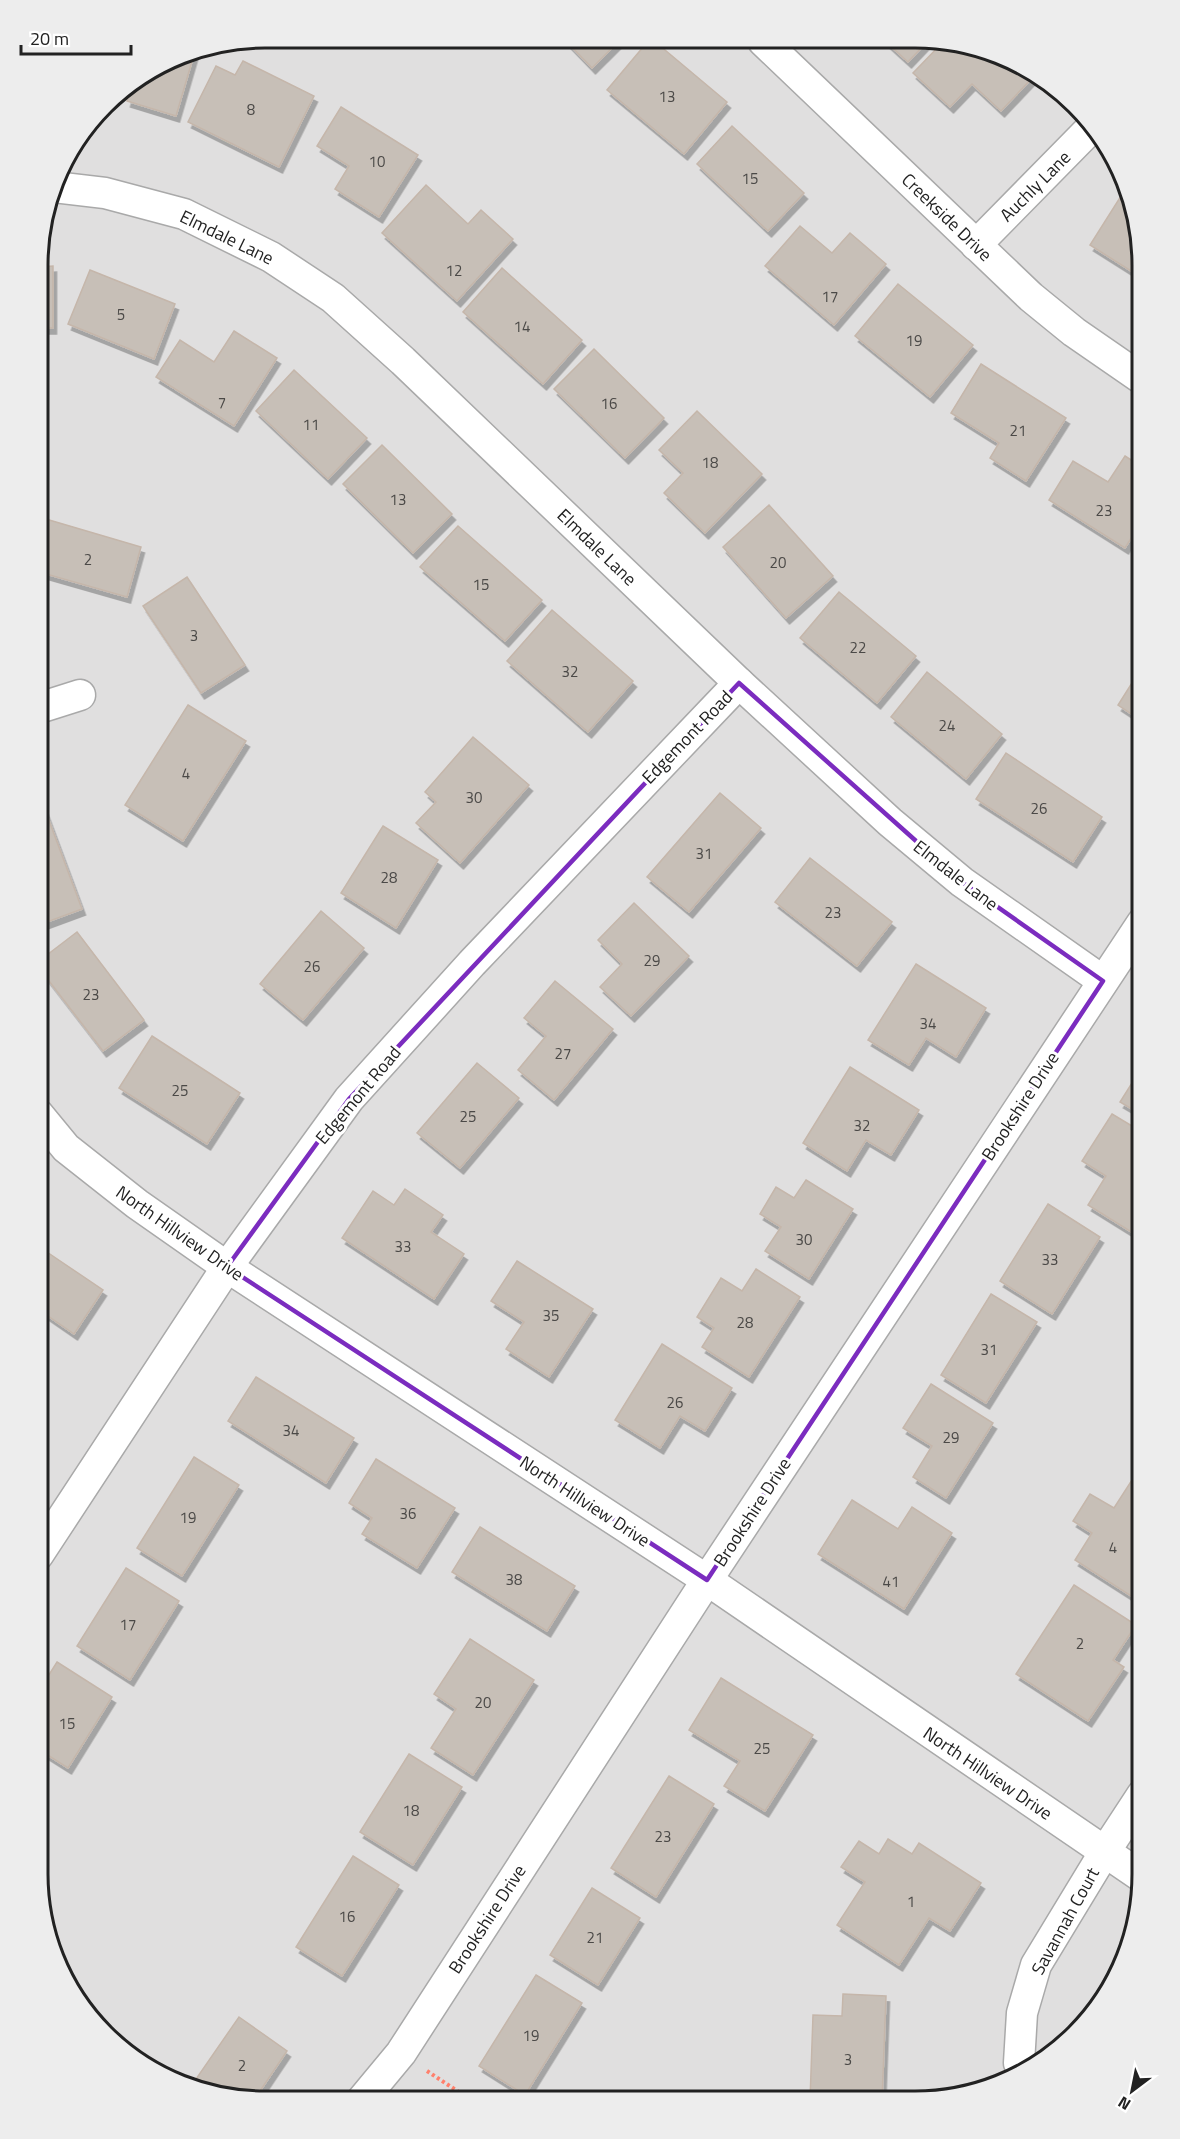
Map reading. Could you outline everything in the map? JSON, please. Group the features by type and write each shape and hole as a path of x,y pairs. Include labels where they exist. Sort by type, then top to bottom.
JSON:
{"street":[{"name":"Creekside Drive","path":"770,48 1031,297 1074,332 1132,373"},
{"name":"Auchly Lane","path":"976,245 1087,133"},
{"name":"Elmdale Lane","path":"63,188 105,193 184,214 271,257 333,298 403,361 739,683 890,822 962,882 1103,981"},
{"name":"Edgemont Road","path":"48,1540 227,1267 349,1100 472,963 739,683"},
{"path":"48,705 80,695"},
{"name":"Brookshire Drive","path":"369,2091 401,2053 707,1580 1132,938"},
{"name":"North Hillview Drive","path":"48,1126 66,1148 136,1204 227,1267 707,1580 1132,1871"},
{"name":"Savannah Court","path":"1019,2062 1022,2013 1036,1965 1132,1810"}],"path":[{"path":"401,2053 458,2091"}],"highlighted area":[{"path":"739,683 962,882 1103,981 707,1580 227,1267 349,1099"}],"shaded area":[{"path":"251,48 929,48 957,52 1011,70 1036,85 1069,111 1103,156 1120,195 1128,223 1132,251 1132,1888 1125,1930 1120,1944 1110,1970 1087,2006 1069,2028 1036,2054 1011,2069 985,2079 957,2087 929,2091 251,2091 223,2087 169,2069 144,2054 111,2028 77,1983 60,1944 52,1916 48,1888 48,251 55,209 70,169 85,144 111,111 144,85 169,70 209,55"}],"building":[{"path":"573,48 612,48 592,68"},
{"path":"642,48 663,48 727,102 684,154 607,90"},
{"path":"893,48 921,48 908,62"},
{"path":"936,49 971,55 1011,70 1030,81 1001,111 972,84 950,107 913,73"},
{"path":"192,61 176,116 127,101 128,97 156,77"},
{"path":"243,61 314,96 279,167 188,122 216,66 235,75"},
{"path":"341,107 418,155 379,217 335,189 349,166 317,146"},
{"path":"732,126 804,193 768,231 697,164"},
{"path":"426,185 468,224 481,210 513,239 457,301 382,233"},
{"path":"1121,197 1128,223 1132,272 1090,245"},
{"path":"800,226 832,253 850,233 886,264 834,325 765,266"},
{"path":"48,266 53,266 53,328 48,328"},
{"path":"502,268 582,340 543,384 463,312"},
{"path":"90,270 175,304 154,359 68,324"},
{"path":"898,284 973,345 930,397 855,336"},
{"path":"234,331 277,358 234,426 156,377 180,340 214,362"},
{"path":"594,349 664,418 625,458 554,389"},
{"path":"981,364 1066,418 1026,481 990,458 999,443 951,413"},
{"path":"294,370 367,438 328,479 256,411"},
{"path":"697,411 762,474 705,533 664,493 683,473 659,450"},
{"path":"382,445 452,514 413,553 343,484"},
{"path":"1125,456 1132,461 1132,537 1125,548 1049,500 1073,461 1108,482"},
{"path":"769,505 833,576 786,618 723,547"},
{"path":"48,520 141,547 127,597 48,575"},
{"path":"458,526 542,600 505,641 420,567"},
{"path":"187,577 245,665 201,693 143,606"},
{"path":"839,592 916,656 877,703 800,638"},
{"path":"552,610 633,681 588,732 507,661"},
{"path":"927,672 1002,734 966,779 891,717"},
{"path":"1132,683 1132,714 1118,705"},
{"path":"188,705 246,741 183,841 125,805"},
{"path":"473,737 529,785 460,863 416,823 436,802 425,792"},
{"path":"1006,753 1102,817 1073,862 976,799"},
{"path":"720,793 761,828 689,912 647,877"},
{"path":"48,818 82,909 48,922"},
{"path":"383,826 438,860 396,928 341,893"},
{"path":"810,858 892,922 857,966 775,902"},
{"path":"634,903 689,956 631,1016 600,987 622,964 598,940"},
{"path":"321,911 364,948 303,1020 260,984"},
{"path":"77,932 144,1020 103,1051 48,980 48,954"},
{"path":"916,964 986,1008 956,1057 926,1038 909,1065 868,1040"},
{"path":"555,981 613,1029 554,1100 518,1070 546,1036 524,1018"},
{"path":"152,1036 240,1093 207,1144 119,1088"},
{"path":"477,1063 519,1098 460,1168 417,1133"},
{"path":"850,1067 919,1110 891,1155 866,1140 847,1171 803,1143"},
{"path":"1132,1083 1132,1109 1120,1102"},
{"path":"1112,1114 1132,1126 1132,1232 1088,1205 1106,1176 1082,1161"},
{"path":"806,1180 853,1209 809,1279 765,1251 781,1227 760,1214 776,1187 794,1198"},
{"path":"405,1189 443,1215 431,1232 464,1254 434,1299 342,1238 373,1191 394,1205"},
{"path":"1048,1204 1100,1237 1052,1314 1000,1281"},
{"path":"48,1253 103,1290 74,1334 48,1316"},
{"path":"517,1261 593,1309 549,1377 506,1349 524,1322 491,1301"},
{"path":"756,1269 800,1297 749,1377 702,1347 714,1328 697,1317 721,1278 742,1291"},
{"path":"991,1294 1037,1322 986,1403 941,1375"},
{"path":"662,1344 732,1388 705,1431 680,1416 660,1448 615,1420"},
{"path":"256,1377 354,1438 326,1483 228,1421"},
{"path":"931,1384 993,1423 946,1498 913,1477 932,1446 903,1428"},
{"path":"194,1457 239,1485 182,1576 137,1548"},
{"path":"376,1459 455,1508 417,1568 362,1534 372,1518 349,1503"},
{"path":"1132,1480 1132,1597 1075,1560 1092,1533 1073,1521 1090,1494 1114,1508"},
{"path":"852,1500 898,1529 912,1507 952,1533 904,1609 818,1554"},
{"path":"480,1527 575,1586 547,1631 452,1572"},
{"path":"126,1568 179,1601 130,1680 77,1646"},
{"path":"1074,1585 1132,1622 1132,1631 1113,1660 1124,1667 1088,1721 1016,1674"},
{"path":"470,1639 534,1680 473,1775 431,1748 456,1709 434,1694"},
{"path":"57,1662 112,1697 68,1768 48,1755 48,1676"},
{"path":"721,1678 813,1735 765,1811 724,1786 740,1761 689,1730"},
{"path":"409,1754 462,1787 413,1865 360,1832"},
{"path":"669,1776 714,1804 656,1897 611,1868"},
{"path":"888,1839 912,1854 919,1843 981,1883 950,1931 929,1918 899,1965 837,1925 865,1882 841,1867 859,1841 879,1854"},
{"path":"353,1856 399,1885 342,1976 296,1947"},
{"path":"592,1888 640,1918 598,1985 550,1955"},
{"path":"536,1975 582,2003 527,2091 519,2091 479,2066"},
{"path":"843,1994 886,1996 882,2091 810,2091 813,2015 842,2016"},
{"path":"239,2017 287,2051 260,2091 223,2087 196,2079"}]}
